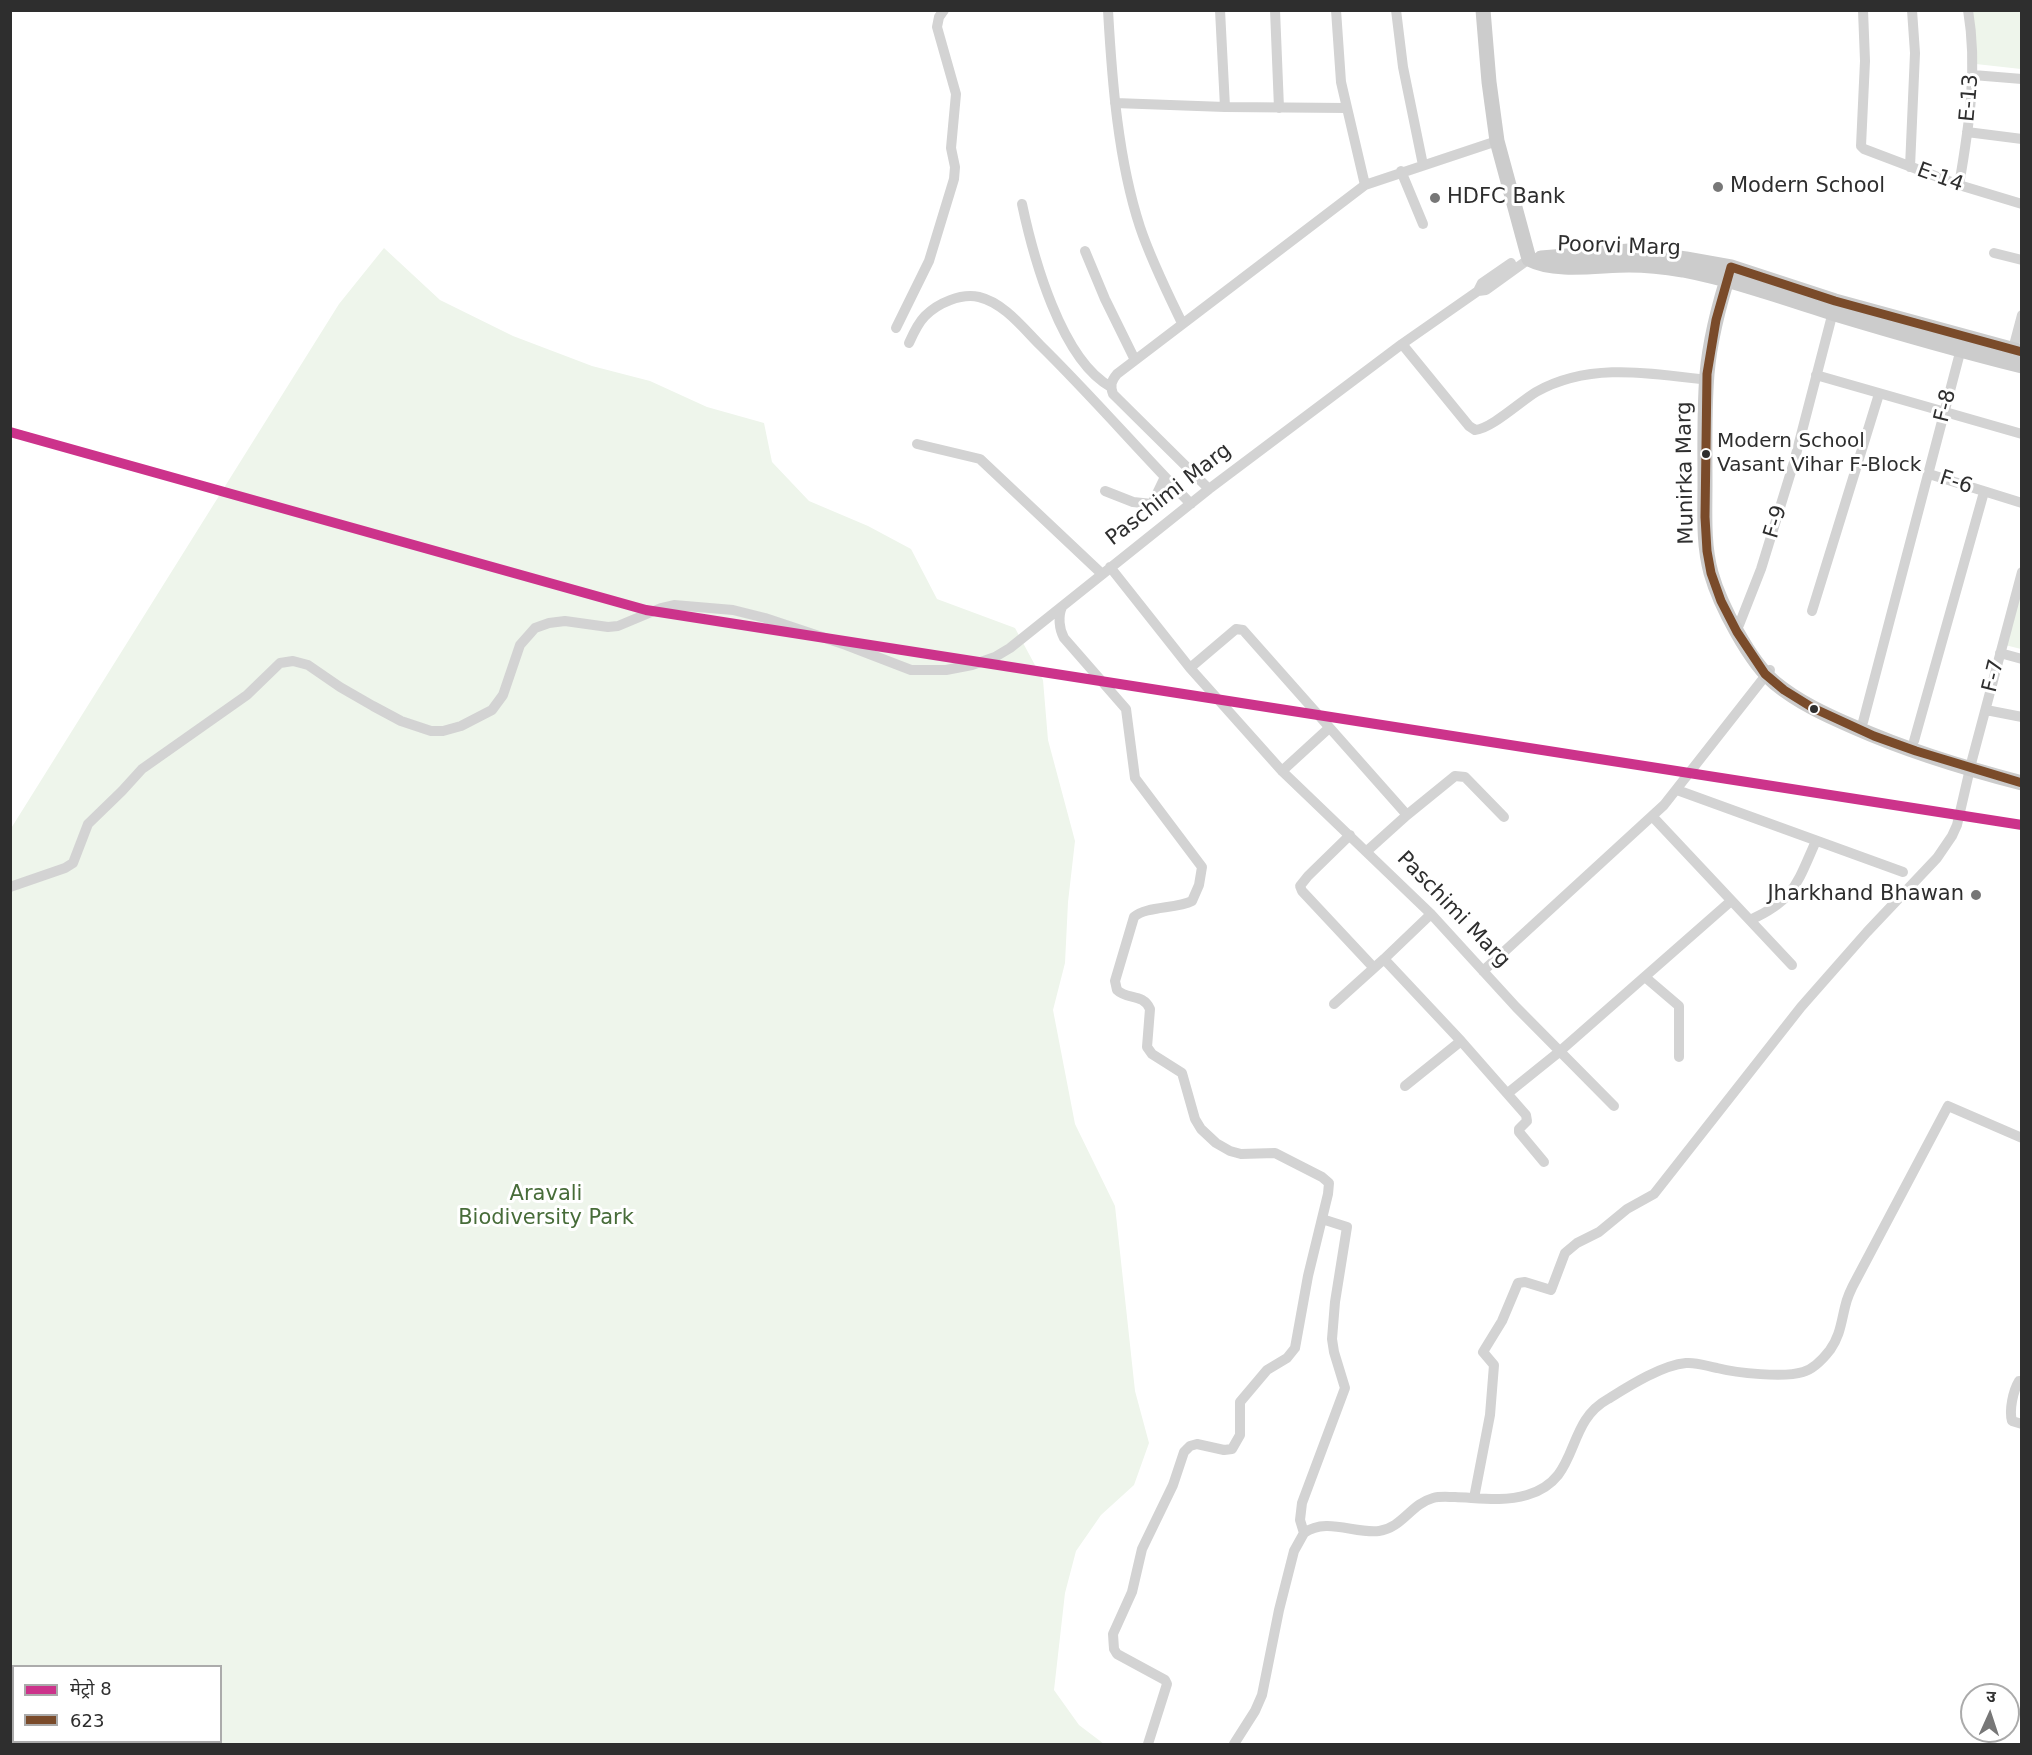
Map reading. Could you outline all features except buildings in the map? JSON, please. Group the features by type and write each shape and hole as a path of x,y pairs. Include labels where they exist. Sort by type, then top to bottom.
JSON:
{"street":[{"path":"896,328 929,261 954,179 955,166 951,148 956,94 937,27 939,17 944,10"},
{"path":"1108,10 1115,103 1123,154 1139,224 1148,250 1182,323"},
{"path":"1220,10 1225,107"},
{"path":"1275,10 1279,108"},
{"path":"1336,10 1338,57 1365,185"},
{"path":"1396,10 1403,67 1423,165"},
{"path":"1483,10 1497,141 1528,256"},
{"name":"E-14","path":"1863,10 1865,62 1861,146 1959,185 2022,204"},
{"path":"1910,167 1915,53 1912,10"},
{"name":"E-13","path":"1959,185 1973,75 1968,10"},
{"path":"1973,75 2022,79"},
{"path":"1115,103 1347,108"},
{"path":"1967,132 2022,139"},
{"path":"1209,489 1118,400 1113,394 1112,380 1182,323 1365,185 1401,171 1497,141"},
{"path":"1401,171 1423,224"},
{"path":"1022,204 1035,257 1061,324 1094,376 1111,387"},
{"path":"1085,250 1108,307 1135,360"},
{"name":"Poorvi Marg","path":"1528,256 1629,251 1686,259 1834,307 1963,344 2022,366"},
{"path":"1994,253 2022,260"},
{"name":"Paschimi Marg","path":"1528,256 1482,283 1478,291 1402,344 1209,489 1106,571 1282,771 1431,915 1559,1052 1614,1106"},
{"name":"Munirka Marg","path":"1732,274 1714,334 1707,380 1705,529 1711,573 1738,632 1768,672 1789,694 1830,717 1876,737 1971,765 2022,783"},
{"name":"Munirka Marg","path":"1732,274 1712,373 1711,535 1716,576 1739,625 1768,672 1794,690 1863,722 1971,765 2022,776"},
{"path":"909,344 924,317 948,301 970,296 992,302 1008,314 1059,364 1191,504"},
{"name":"F-9","path":"1739,625 1770,542 1801,440 1834,307"},
{"path":"2017,351 2022,315"},
{"path":"1402,344 1468,426 1474,430 1485,427 1535,392 1557,381 1579,374 1624,372 1707,380"},
{"name":"Poorvi Marg","path":"1963,344 2017,351"},
{"name":"F-8","path":"1863,722 1963,344"},
{"path":"1816,375 2022,434"},
{"path":"1812,611 1879,394"},
{"path":"10,887 73,864 88,824 142,769 247,695 280,663 293,661 308,665 340,687 401,721 417,728 443,731 461,726 492,710 503,695 520,645 535,628 549,623 565,621 609,627 618,626 674,605 732,610 765,618 846,645 895,666 911,670 946,670 995,657 1010,648 1106,571 980,459 917,444"},
{"name":"F-6","path":"1929,474 2022,503"},
{"path":"1104,491 1133,502 1152,504 1165,477"},
{"path":"1914,741 1984,492"},
{"name":"F-7","path":"1474,1498 1490,1415 1494,1365 1483,1352 1502,1321 1518,1283 1525,1282 1551,1290 1565,1254 1576,1243 1599,1232 1627,1209 1654,1194 1801,1007 1945,848 1957,825 2022,572"},
{"path":"1062,607 1060,627 1064,638 1126,710 1135,778 1202,867 1199,885 1192,901 1172,908 1142,912 1134,917 1115,981 1117,990 1124,995 1143,999 1147,1003 1150,1009 1147,1047 1152,1054 1182,1072 1195,1119 1208,1137 1230,1151 1241,1154 1275,1153 1327,1180 1329,1188 1308,1276 1295,1347 1287,1358 1267,1371 1240,1402 1240,1435 1232,1449 1224,1450 1197,1444 1186,1448 1168,1496 1142,1549 1132,1592 1113,1634 1114,1649 1117,1654 1165,1680 1167,1684 1148,1744"},
{"path":"1190,668 1236,629 1241,628 1407,814"},
{"path":"2000,653 2022,659"},
{"path":"1483,971 1652,816 1677,790 1768,672"},
{"path":"1986,710 2022,717"},
{"path":"1282,771 1329,728"},
{"path":"1366,851 1451,778 1460,775 1466,777 1504,817"},
{"path":"1677,790 1903,872"},
{"path":"1652,816 1792,965"},
{"path":"1350,835 1300,886 1302,891 1374,968"},
{"path":"1750,920 1780,904 1789,895 1816,841"},
{"path":"1508,1093 1559,1052 1731,901"},
{"path":"1334,1004 1431,915"},
{"path":"1384,959 1461,1041 1527,1117 1527,1121 1519,1132 1544,1162"},
{"path":"1645,977 1679,1006 1680,1057"},
{"path":"1406,1086 1461,1041"},
{"path":"1234,1744 1255,1711 1262,1695 1279,1610 1294,1551 1304,1533 1318,1527 1379,1531 1400,1522 1431,1498 1508,1499 1544,1489 1557,1478 1563,1469 1583,1422 1597,1405 1666,1367 1689,1362 1737,1371 1785,1374 1814,1367 1830,1350 1838,1336 1845,1306 1857,1278 1948,1106 2022,1138"},
{"path":"1304,1533 1300,1511 1345,1388 1332,1338 1335,1302 1347,1227 1322,1218"},
{"path":"2022,1381 2016,1386 2010,1415 2012,1421 2022,1424"}],"green space":[{"path":"1972,11 2021,11 2021,69 1976,64"},
{"name":"Aravali Biodiversity Park","path":"384,248 440,300 513,336 592,366 650,381 707,407 764,423 772,462 809,501 868,526 911,549 937,599 1015,628 1043,680 1048,740 1075,841 1068,902 1065,963 1053,1010 1075,1124 1115,1206 1135,1391 1149,1443 1134,1485 1101,1515 1076,1551 1065,1593 1054,1690 1079,1725 1104,1744 11,1744 10,830 339,304"},
{"path":"2021,580 2021,649 2005,645"}],"metro line":[{"name":"8","path":"10,432 646,610 2022,825"}],"transit line":[{"name":"623","path":"2022,352 1835,301 1731,267 1716,320 1707,374 1705,517 1711,573 1721,601 1737,632 1765,674 1784,690 1813,708 1874,736 2022,783"}],"place":[{"name":"Modern School","path":"1718,187"},
{"name":"HDFC Bank","path":"1435,198"},
{"name":"Modern School Vasant Vihar F-Block","path":"1706,454"},
{"name":"Jharkhand Bhawan","path":"1976,895"}]}
